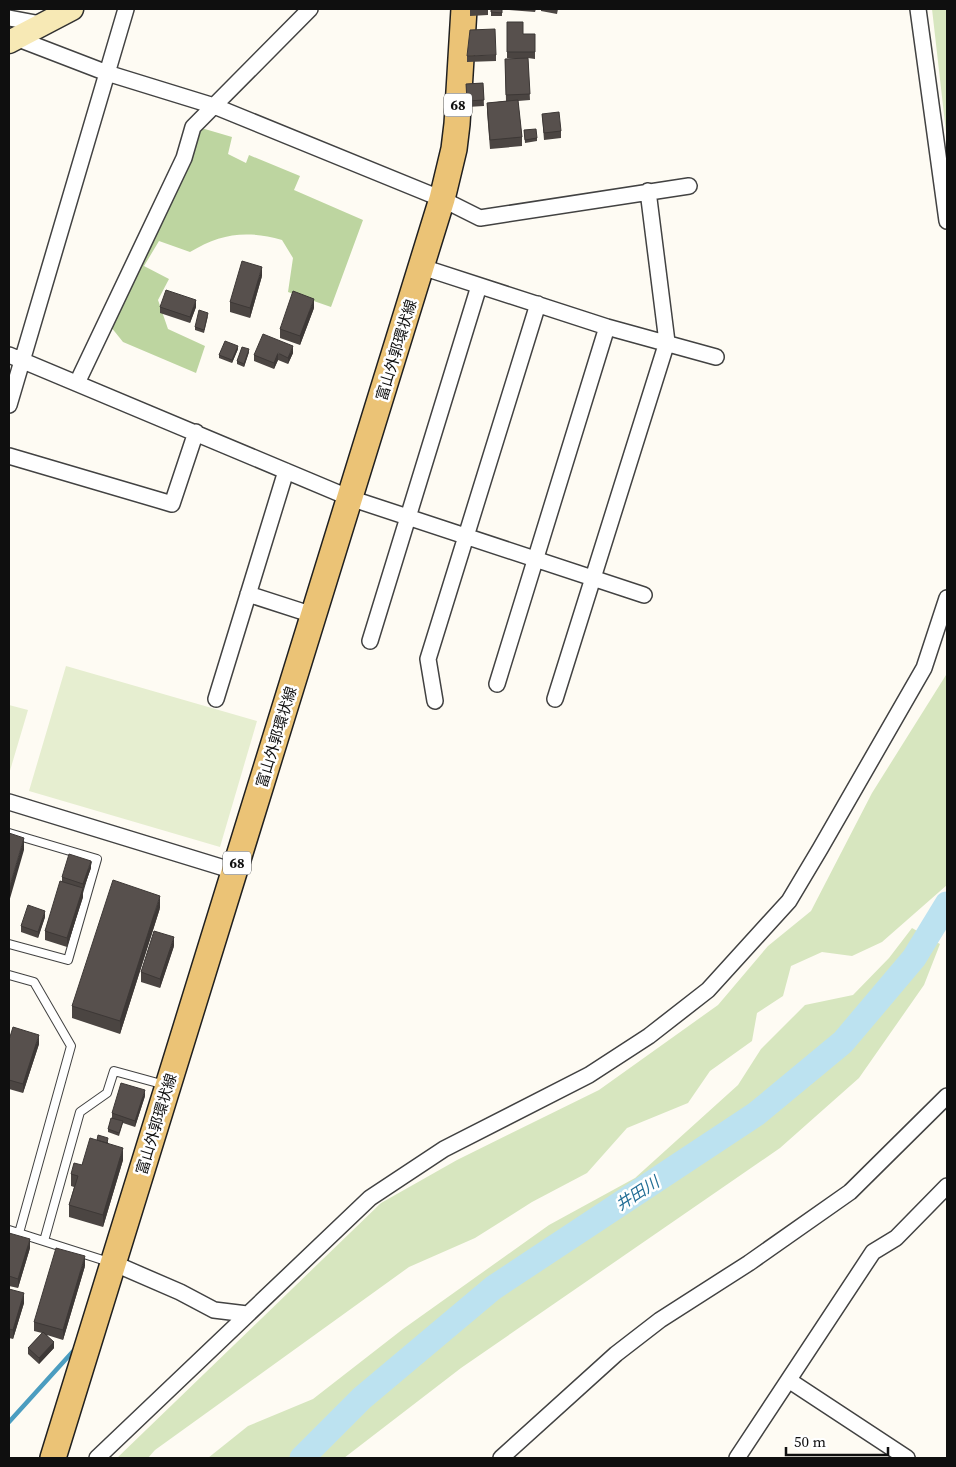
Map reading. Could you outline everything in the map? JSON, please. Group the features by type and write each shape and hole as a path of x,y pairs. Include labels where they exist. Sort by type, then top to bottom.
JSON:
{"main road":[{"path":"11,32 41,24 72,9"},
{"name":"富山外郭環状線","path":"54,1458 442,199 454,149 457,124 464,9"}],"street":[{"path":"9,405 16,357 126,9"},
{"path":"78,383 184,158 193,127 310,9"},
{"path":"918,9 947,222"},
{"path":"11,32 107,73 214,106 442,199 480,218 689,186"},
{"path":"556,699 667,342 648,191"},
{"path":"422,267 606,326 716,357"},
{"path":"370,641 479,286"},
{"path":"435,701 428,659 538,304"},
{"path":"497,684 606,326"},
{"path":"16,357 350,498 534,561 644,595"},
{"path":"9,456 172,504 196,432"},
{"path":"216,700 286,471"},
{"path":"248,594 313,615"},
{"path":"97,1458 370,1198 444,1149 590,1076 649,1036 708,990 789,901 924,668 947,598"},
{"path":"9,802 234,871"},
{"path":"501,1458 616,1354 660,1320 749,1263 850,1192 947,1096"},
{"path":"737,1458 790,1381 873,1252 896,1238 947,1186"},
{"path":"113,1263 180,1292 214,1310 247,1314"},
{"path":"790,1381 907,1458"}],"lane":[{"path":"9,833 97,859 68,960 9,944"},
{"path":"9,975 34,982 71,1046 19,1233"},
{"path":"44,1241 80,1112 107,1092 114,1071 168,1086"},
{"path":"9,1230 113,1263"}],"green space":[{"path":"932,9 947,9 947,141 946,132"},
{"path":"198,127 232,137 228,154 246,163 249,155 300,176 294,190 363,220 331,307 288,292 293,258 282,240 257,235 235,235 213,241 190,252 159,241 144,266 169,279 158,300 168,329 205,346 196,373 123,342 107,322"},
{"path":"66,666 257,721 220,847 29,791"},
{"path":"947,669 947,885 882,942 852,956 822,952 791,966 783,996 757,1013 752,1041 710,1071 688,1103 627,1128 587,1173 532,1202 475,1238 409,1267 155,1450 148,1458 117,1458 381,1203 457,1160 599,1090 718,1005 768,946 811,911 872,793 946,675"},
{"path":"9,705 28,710 9,774"},
{"path":"912,928 940,944 924,985 859,1078 780,1148 461,1368 344,1458 208,1458 248,1426 313,1399 403,1329 549,1225 635,1178 738,1085 761,1049 805,1005 853,995 889,958"}],"building":[{"path":"491,9 502,9 502,13 491,12"},
{"path":"507,22 523,22 523,34 535,34 535,52 507,52"},
{"path":"495,29 496,55 467,56 470,30"},
{"path":"528,58 530,94 506,95 505,59"},
{"path":"483,83 484,100 467,101 466,84"},
{"path":"518,100 522,137 490,140 487,103"},
{"path":"559,112 561,131 544,133 542,114"},
{"path":"536,129 537,138 525,140 524,130"},
{"path":"242,261 262,267 250,308 230,302"},
{"path":"166,290 196,300 190,317 160,307"},
{"path":"293,291 314,299 300,336 280,329"},
{"path":"199,310 208,313 204,330 195,327"},
{"path":"263,334 293,346 288,358 278,353 274,363 254,355"},
{"path":"225,341 238,346 232,360 219,355"},
{"path":"242,347 249,349 244,364 237,361"},
{"path":"9,833 24,838 9,889"},
{"path":"69,854 91,861 83,884 62,877"},
{"path":"113,880 160,896 120,1021 72,1006"},
{"path":"60,881 83,888 67,938 45,931"},
{"path":"28,905 45,911 38,932 21,926"},
{"path":"154,931 174,937 160,979 141,972"},
{"path":"13,1027 39,1035 23,1084 9,1080 9,1040"},
{"path":"121,1083 145,1090 135,1121 112,1113"},
{"path":"111,1118 123,1121 119,1133 108,1129"},
{"path":"98,1135 108,1138 107,1143 97,1140"},
{"path":"90,1138 123,1148 103,1215 69,1205 78,1176 71,1174 74,1163 82,1165"},
{"path":"9,1233 30,1239 18,1279 9,1276"},
{"path":"56,1248 85,1256 63,1330 34,1322"},
{"path":"9,1289 24,1293 13,1330 9,1329"},
{"path":"43,1332 54,1342 39,1358 28,1348"}],"waterway":[{"name":"井田川","path":"302,1458 362,1398 493,1288 756,1114 843,1042 914,958 947,904"},
{"path":"9,1422 76,1348"}]}
